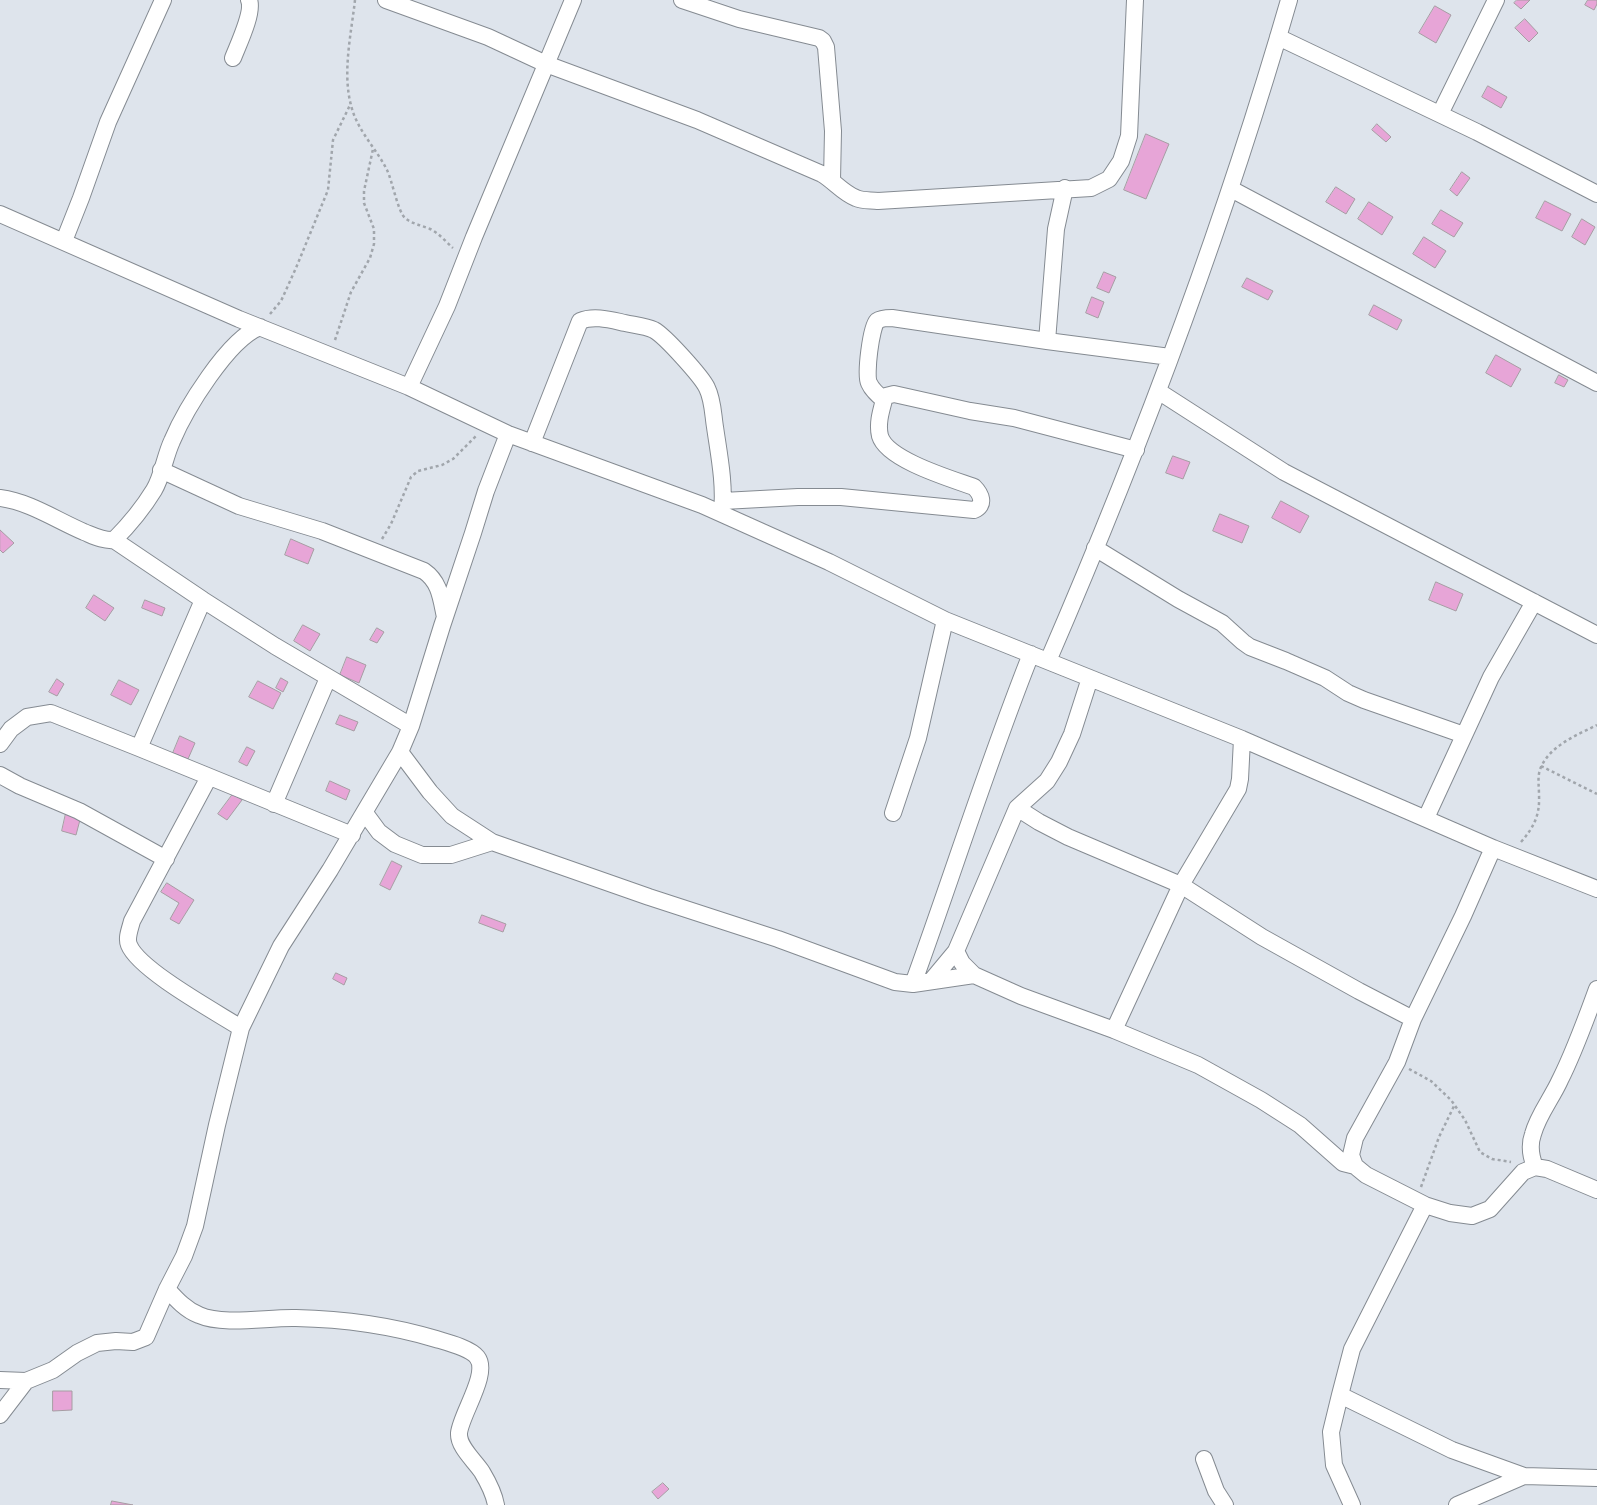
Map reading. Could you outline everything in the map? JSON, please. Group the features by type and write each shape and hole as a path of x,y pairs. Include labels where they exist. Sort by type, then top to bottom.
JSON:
{"street":[{"path":"64,241 108,122 162,0"},
{"path":"233,58 248,18 249,0"},
{"path":"386,0 488,37 546,64 697,120 808,168 832,180 857,199 878,201 1065,188 1091,188 1109,179 1121,161 1129,136 1135,0"},
{"path":"409,387 447,306 573,0"},
{"path":"682,0 739,19 819,38 823,41 826,48 832,104 832,180"},
{"path":"1048,661 1085,576 1158,391 1231,189 1289,0"},
{"path":"1440,114 1496,0"},
{"path":"1278,37 1477,132 1597,194"},
{"path":"1047,341 1056,229 1065,188"},
{"path":"1231,189 1597,383"},
{"path":"0,214 260,327 409,387 508,434 702,505 723,507 798,497 841,497 974,510 978,508 981,503 981,497 980,492 974,487 923,469 892,451 880,438 879,425 884,400 886,396 894,394 970,411 1014,418 1136,450"},
{"path":"532,443 580,321 593,318 654,330 694,369 708,389 714,421 723,507"},
{"path":"884,400 873,390 869,383 867,374 874,325 881,319 892,318 1047,341 1170,357"},
{"path":"114,540 123,531 154,489 172,441 190,406 220,362 244,335 260,327"},
{"path":"1158,391 1284,472 1597,635"},
{"path":"0,1380 26,1381 53,1370 77,1353 97,1343 116,1341 133,1342 146,1337 167,1289 184,1256 194,1226 216,1124 242,1028 281,946 352,835 400,752 411,726 486,491 508,434"},
{"path":"161,470 239,506 322,531 424,571 435,581 440,593 445,618"},
{"path":"0,498 22,503 102,540 114,540 203,600 328,678 411,726"},
{"path":"723,507 945,620 1242,739 1493,848 1597,889"},
{"path":"1095,548 1178,599 1222,623 1250,647 1286,660 1325,678 1348,693 1364,700 1464,735"},
{"path":"139,748 203,600"},
{"path":"1426,818 1491,677 1534,602"},
{"path":"893,813 918,738 945,620"},
{"path":"913,984 948,889 1016,692 1031,654"},
{"path":"274,804 328,678"},
{"path":"932,981 956,951 1017,808 1047,781 1059,762 1072,734 1090,678"},
{"path":"0,744 11,729 27,717 51,713 352,835"},
{"path":"1114,1030 1181,885 1238,789 1242,739"},
{"path":"400,752 430,792 452,816 492,842 649,897 778,939 895,982 913,984 974,975"},
{"path":"0,775 20,786 79,811 111,827 166,859"},
{"path":"209,777 132,921 128,933 128,944 134,954 162,978 242,1028"},
{"path":"1017,808 1039,822 1068,836 1181,885 1262,937 1413,1019"},
{"path":"365,813 379,832 395,844 422,855 451,855 492,842"},
{"path":"1355,1166 1351,1155 1355,1138 1396,1062 1413,1019 1463,916 1493,848"},
{"path":"956,951 962,963 974,975 1021,996 1114,1030 1198,1065 1261,1100 1300,1125 1343,1163 1355,1166 1366,1175 1421,1203 1450,1213 1472,1216 1490,1208 1533,1163"},
{"path":"1533,1163 1531,1148 1532,1135 1538,1120 1551,1099 1568,1065 1597,989"},
{"path":"1533,1163 1597,1190"},
{"path":"1352,1505 1334,1465 1331,1432 1352,1349 1421,1203"},
{"path":"167,1289 183,1306 200,1316 223,1320 294,1318 355,1321 407,1330 450,1343 477,1356 482,1366 463,1418 459,1435 465,1451 482,1471 494,1496 496,1505"},
{"path":"0,1415 26,1381"},
{"path":"1340,1395 1452,1450 1524,1476 1597,1478"},
{"path":"1204,1459 1216,1491 1225,1505"},
{"path":"1457,1505 1524,1476"}],"path":[{"path":"355,0 347,74 348,94 353,113 387,170 398,199 399,208 404,217 418,225 429,228 466,259"},
{"path":"260,327 281,301 314,226 328,190 333,140 351,103"},
{"path":"330,356 351,292 370,258 374,244 374,229 364,203 364,191 374,148"},
{"path":"373,550 391,524 411,478 418,471 442,465 453,459 472,441 486,424"},
{"path":"1510,855 1531,831 1537,816 1539,803 1538,778 1541,766 1552,752 1567,740 1597,725"},
{"path":"1541,766 1597,794"},
{"path":"1396,1062 1431,1081 1455,1104 1465,1120 1480,1152 1492,1159 1533,1163"},
{"path":"1421,1203 1439,1137 1455,1104"}],"building":[{"path":"1517,0 1530,0 1521,9 1514,3"},
{"path":"1588,0 1597,0 1594,10 1585,5"},
{"path":"1435,6 1451,15 1436,43 1419,33"},
{"path":"1525,19 1538,33 1529,42 1515,28"},
{"path":"1488,86 1507,97 1501,108 1482,97"},
{"path":"1377,124 1391,137 1386,142 1372,130"},
{"path":"1146,134 1169,144 1146,199 1124,190"},
{"path":"1462,172 1470,178 1457,196 1450,190"},
{"path":"1336,187 1355,199 1346,214 1326,202"},
{"path":"1545,201 1571,214 1562,231 1536,218"},
{"path":"1369,202 1393,217 1382,235 1358,219"},
{"path":"1441,210 1463,223 1454,237 1432,224"},
{"path":"1582,219 1595,227 1585,245 1572,237"},
{"path":"1424,237 1446,251 1435,268 1413,254"},
{"path":"1104,272 1116,277 1109,293 1097,288"},
{"path":"1247,278 1273,291 1268,300 1242,287"},
{"path":"1092,297 1104,302 1098,318 1086,313"},
{"path":"1374,305 1402,320 1397,330 1369,315"},
{"path":"1496,355 1521,369 1511,387 1486,373"},
{"path":"1559,375 1568,380 1564,387 1555,383"},
{"path":"1173,456 1190,462 1183,479 1166,473"},
{"path":"1281,501 1309,516 1300,533 1272,518"},
{"path":"1220,514 1249,526 1242,543 1213,531"},
{"path":"0,530 14,543 3,553 0,550"},
{"path":"291,539 314,549 308,564 285,555"},
{"path":"1436,582 1463,594 1456,611 1429,600"},
{"path":"94,595 114,608 105,621 86,608"},
{"path":"145,600 165,608 162,616 142,608"},
{"path":"303,625 320,634 310,651 294,641"},
{"path":"377,628 384,632 377,643 370,640"},
{"path":"347,657 366,665 359,683 340,675"},
{"path":"281,678 288,682 283,692 276,688"},
{"path":"57,679 64,684 57,696 49,692"},
{"path":"119,680 139,690 131,705 111,695"},
{"path":"258,681 281,693 273,709 249,697"},
{"path":"340,715 358,722 354,731 336,724"},
{"path":"180,736 195,743 188,759 173,753"},
{"path":"247,747 255,751 247,766 239,762"},
{"path":"330,781 350,790 346,800 326,791"},
{"path":"233,794 242,800 227,820 218,814"},
{"path":"66,813 81,816 76,835 62,831"},
{"path":"392,861 402,866 390,890 380,885"},
{"path":"167,883 194,900 179,924 170,919 179,903 161,892"},
{"path":"482,915 506,924 503,932 479,923"},
{"path":"336,973 347,978 344,985 333,979"},
{"path":"53,1391 72,1391 72,1410 53,1411"},
{"path":"663,1483 669,1489 658,1499 652,1492"},
{"path":"112,1501 133,1505 111,1505"}]}
